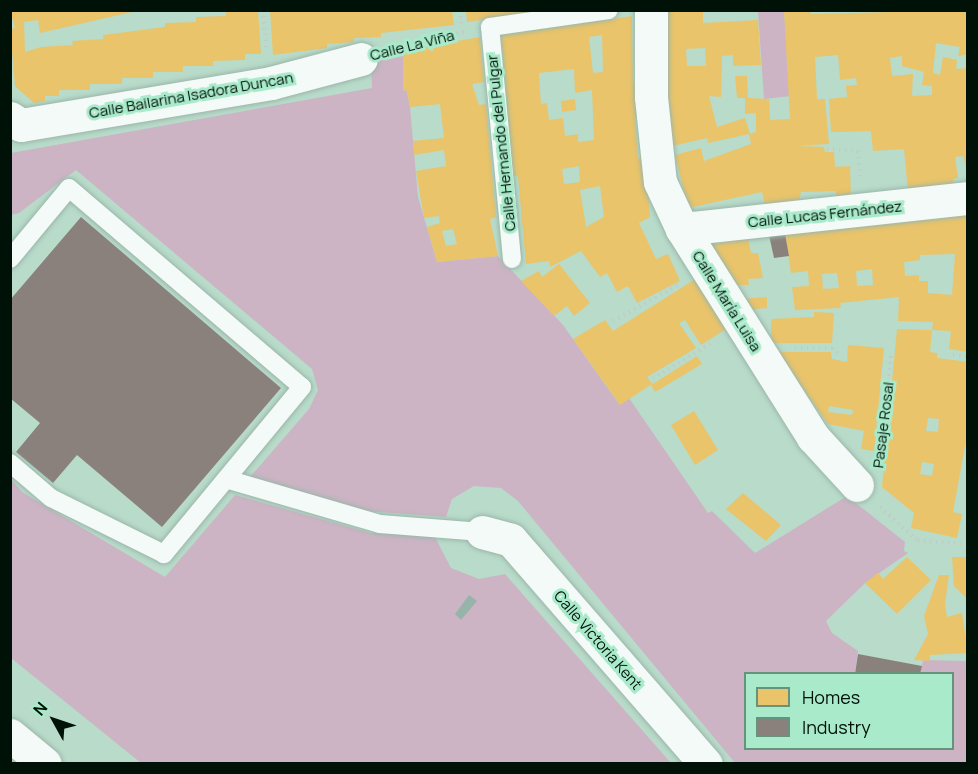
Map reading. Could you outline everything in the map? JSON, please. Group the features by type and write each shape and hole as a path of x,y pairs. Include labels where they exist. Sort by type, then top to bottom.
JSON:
{"main road":[{"name":"Calle María Luisa","path":"651,10 651,97 660,182 682,229 813,437 862,491"},
{"name":"Calle Bailarina Isadora Duncan","path":"16,122 271,83 361,59"},
{"name":"Calle Lucas Fernández","path":"682,229 968,198"},
{"name":"Calle Victoria Kent","path":"482,532 510,540 706,764"},
{"path":"10,735 45,764"}],"lane":[{"path":"490,27 609,10"},
{"name":"Calle Hernando del Pulgar","path":"490,27 512,259"},
{"path":"10,259 69,189 302,387 164,554 51,498 10,463"},
{"path":"226,479 380,524 482,532"}],"path":[{"path":"263,10 268,59"},
{"name":"Calle La Viña","path":"460,10 463,32"},
{"name":"Calle La Viña","path":"361,59 371,52 490,27"},
{"path":"826,149 858,151"},
{"path":"613,321 708,268"},
{"path":"653,379 740,324"},
{"name":"Pasaje Rosal","path":"862,491 877,477 891,352"},
{"path":"953,355 968,357"},
{"path":"862,491 918,541 968,544"}],"shaded area":[{"path":"758,11 784,11 791,96 764,99"},
{"path":"403,51 403,90 407,91 410,107 418,197 437,262 498,256 563,325 619,404 629,398 708,513 712,511 755,553 847,496 905,542 904,551 908,553 865,583 826,621 832,633 858,651 855,672 744,672 744,750 954,750 954,672 920,672 923,660 967,661 967,763 735,763 518,501 501,488 474,486 452,499 446,517 366,511 250,477 309,409 318,390 312,369 76,170 19,213 11,215 11,153 372,88 371,59"},
{"path":"10,478 22,492 165,577 235,495 371,533 434,535 451,568 479,579 505,574 671,763 141,763 11,658"}],"building: Homes":[{"path":"10,10 141,10 40,33 38,20 24,22 25,52 41,47 73,45 72,41 103,39 103,35 165,27 165,23 196,22 196,17 226,16 226,11 258,10 261,54 245,54 245,60 213,61 213,66 183,66 183,72 153,72 153,78 122,78 122,84 90,84 90,90 59,90 59,96 45,96 45,101 34,103 15,86 10,29 15,28"},
{"path":"270,10 452,10 454,25 381,33 381,37 354,38 354,42 327,44 327,48 273,55"},
{"path":"466,10 539,10 539,12 467,22"},
{"path":"663,10 703,10 703,23 758,20 761,65 733,66 733,55 722,56 721,97 709,96 717,127 745,118 750,134 756,132 756,113 745,114 745,98 737,98 735,76 747,76 748,98 769,99 770,120 790,119 784,10 810,10 811,14 968,10 968,54 958,56 960,47 936,43 933,73 940,75 943,57 957,60 956,69 968,68 968,175 963,156 955,157 958,178 953,179 954,188 908,191 904,149 873,151 871,131 831,132 829,99 847,97 846,86 857,85 856,78 840,80 838,55 815,57 817,99 825,99 829,144 796,146 824,147 825,152 834,152 835,167 850,166 851,198 836,199 836,191 801,192 798,205 766,209 762,192 688,208 675,155 701,148 704,161 751,144 749,134 708,143 707,138 672,146 663,112","holes":["705,48 706,66 687,66 686,49","902,56 902,66 924,72 922,85 932,86 932,95 912,96 913,74 892,76 890,58"]},
{"path":"632,16 633,84 642,83 642,116 635,117 638,158 645,157 650,217 639,223 656,259 668,254 680,281 637,303 628,286 617,292 607,273 600,277 581,251 550,267 549,261 526,264 518,176 513,176 501,35","holes":["602,35 603,72 593,73 589,37","574,69 575,93 592,90 594,140 578,142 578,134 565,136 563,118 549,120 547,103 541,104 539,73","579,166 580,182 564,184 562,169","600,186 604,217 586,227 580,190"]},
{"path":"480,37 484,82 472,84 479,105 486,104 496,217 490,219 498,256 437,262 427,227 440,223 439,216 424,218 416,171 446,166 444,150 414,155 413,141 444,138 440,104 410,107 407,91 403,90 403,51","holes":["453,229 457,244 446,246 442,231"]},
{"path":"575,99 576,110 562,112 561,101"},
{"path":"954,211 968,211 968,352 949,349 951,331 932,330 933,322 898,321 899,297 840,303 841,308 795,310 792,287 809,286 808,271 791,273 785,234 954,216","holes":["955,254 952,295 928,293 928,281 919,281 919,275 905,276 904,262 920,260 920,255","872,269 873,285 857,286 856,271","837,273 839,288 823,289 822,274"]},
{"path":"748,238 751,253 758,253 763,278 748,279 749,285 733,285 708,245"},
{"path":"559,264 590,303 574,316 567,306 554,316 521,281 539,271 542,277"},
{"path":"697,278 729,327 701,345 685,320 679,323 696,348 647,377 652,384 620,405 573,339 605,320 613,331"},
{"path":"767,297 767,308 748,310 741,299"},
{"path":"814,312 834,313 832,343 771,343 771,319 814,317"},
{"path":"897,329 932,330 930,352 937,353 937,358 968,362 968,429 953,512 962,514 957,538 911,528 914,513 882,487","holes":["928,418 939,419 938,432 926,431","922,462 934,464 932,476 920,474"]},
{"path":"848,345 884,348 874,451 861,449 864,431 828,424 777,352 831,352 832,359 847,362","holes":["829,406 853,410 852,415 828,412"]},
{"path":"697,356 702,364 655,392 651,385"},
{"path":"694,411 718,450 695,465 671,425"},
{"path":"743,493 781,525 766,541 726,509"},
{"path":"907,557 931,580 897,614 865,583 878,573 883,579"},
{"path":"952,557 968,557 968,600 954,586"},
{"path":"939,575 949,575 945,604 947,617 962,613 968,653 930,655 930,661 914,660 928,634 924,616"}],"building: Industry":[{"path":"81,217 281,388 162,527 77,455 53,483 16,452 40,423 10,398 10,300"},
{"path":"785,234 789,256 774,258 769,235"},
{"path":"858,654 922,666 920,672 855,672"}],"building: Other":[{"path":"469,595 477,601 461,620 455,614"}]}
